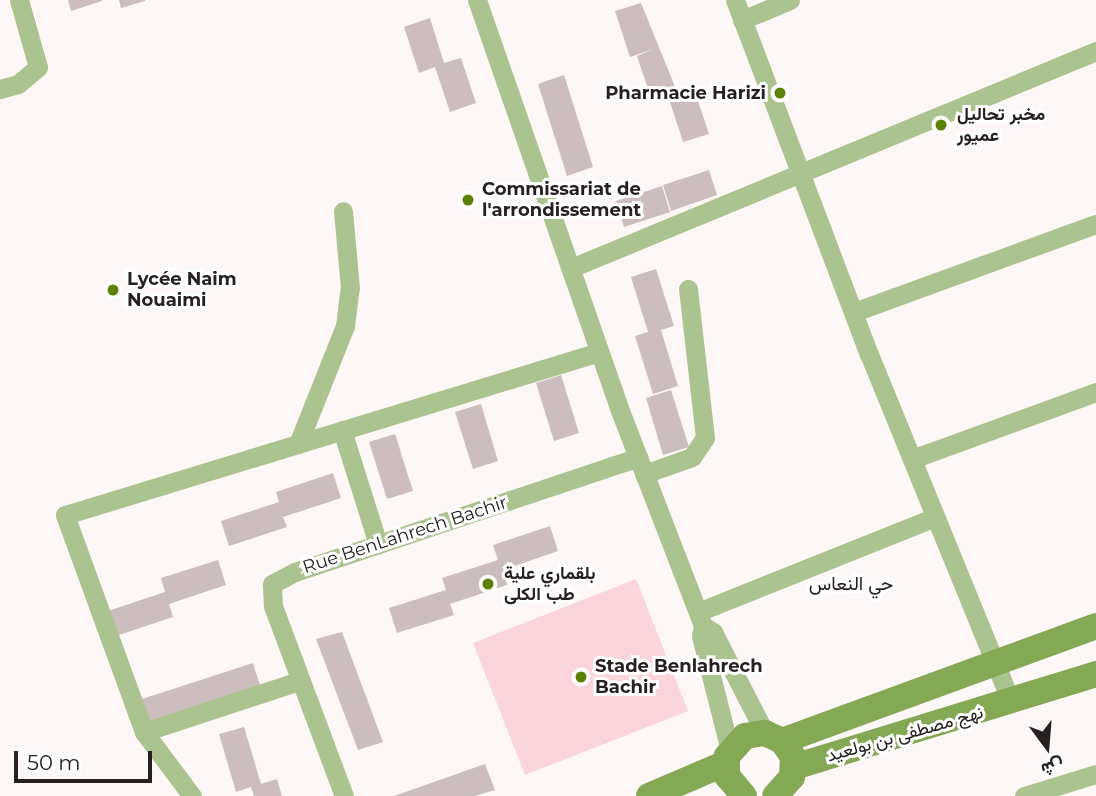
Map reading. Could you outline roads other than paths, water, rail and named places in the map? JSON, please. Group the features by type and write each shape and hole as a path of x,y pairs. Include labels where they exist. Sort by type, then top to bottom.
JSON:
{"main road":[{"path":"649,796 728,757 745,736 774,737 1096,626"},
{"name":"نهج مصطفى بن بولعيد","path":"785,787 1011,702 1096,674"},
{"path":"774,737 785,787"},
{"path":"728,757 727,776 737,795"}],"street":[{"path":"0,89 18,84 38,67 19,0"},
{"path":"477,0 599,352 701,619 713,632 774,737"},
{"path":"735,0 803,171 854,312 1011,702"},
{"path":"743,20 790,0"},
{"path":"571,268 1096,51"},
{"path":"298,444 345,326 350,288 343,211"},
{"path":"854,312 1096,224"},
{"name":"Rue BenLahrech Bachir","path":"299,681 273,606 272,584 378,544 641,466 692,457 705,438 688,289"},
{"path":"192,796 144,732 65,515 599,352"},
{"path":"912,459 1096,392"},
{"path":"342,430 378,544"},
{"path":"701,619 935,517"},
{"path":"701,619 701,636 728,757"},
{"path":"144,732 299,681 344,796"},
{"path":"1024,796 1096,774"}],"place":[{"name":"Pharmacie Harizi","path":"780,93"},
{"name":"مخبر تحاليل عميور","path":"941,125"},
{"name":"Commissariat de l'arrondissement","path":"468,200"},
{"name":"Lycée Naim Nouaimi","path":"113,290"},
{"name":"بلقماري علية طب الكلى","path":"488,584"},
{"name":"Stade Benlahrech Bachir","path":"581,677"}],"district":[{"name":"حي النعاس","path":"851,584"}]}
